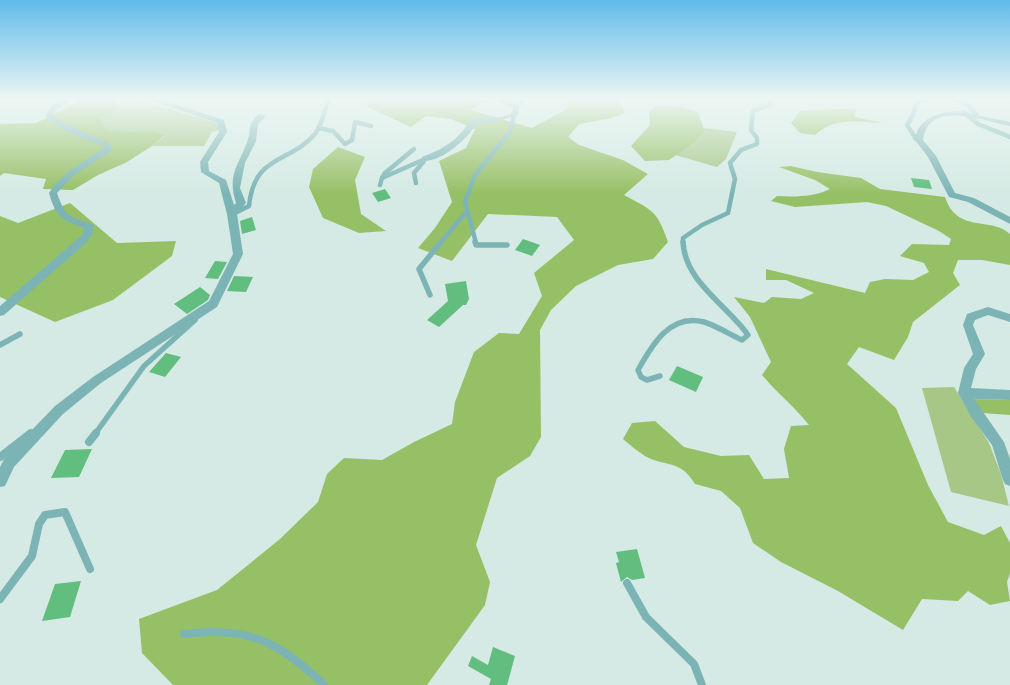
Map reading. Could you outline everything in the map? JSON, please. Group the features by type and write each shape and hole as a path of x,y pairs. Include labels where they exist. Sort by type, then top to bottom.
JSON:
{"street":[{"path":"2,310 83,241 87,234 89,226 64,218 58,211 53,192 58,182 108,150 108,145 73,130"},
{"path":"0,482 9,463 59,410 97,380 214,304 238,254 232,214 223,182 204,172 204,162 223,130"},
{"path":"232,214 241,203 236,188 241,163 252,141 253,130"},
{"path":"425,159 448,149 461,139 467,130"},
{"path":"920,130 919,140 932,156 952,195 971,200 1010,222"},
{"path":"1010,318 988,311 971,316 968,324 979,354 970,368 964,393 976,414 998,442 1010,480"},
{"path":"964,393 1010,395"}],"lane":[{"path":"232,214 249,206 248,195 260,173 278,157 313,137 317,130"},
{"path":"325,130 333,132 345,144 352,140 354,130"},
{"path":"507,245 476,245 465,202 475,175 511,130"},
{"path":"660,376 648,380 641,377 638,370 670,326 682,320 700,320 742,340 748,335 741,323 714,299 694,276 682,248 683,238 702,225 728,213 735,179 730,163 734,154 740,149 757,144 757,138 751,130"},
{"path":"910,130 916,139 919,140"},
{"path":"992,130 1010,138"},
{"path":"380,186 385,173 414,149"},
{"path":"382,178 425,159"},
{"path":"416,183 414,173 425,159"},
{"path":"430,294 419,269 467,211"},
{"path":"89,442 144,366 214,304"},
{"path":"0,344 20,334"},
{"path":"0,457 59,410"},
{"path":"0,599 32,556 39,524 45,515 66,512 90,569"},
{"path":"627,582 646,618 685,653 701,675 702,685"},
{"path":"184,634 210,631 252,635 279,649 324,685"}],"green space":[{"path":"0,130 151,131 165,135 127,162 98,175 73,190 43,189 46,179 4,173 0,176"},
{"path":"108,130 219,130 212,132 204,146 152,146 165,136 151,131 128,133"},
{"path":"475,130 574,130 568,137 579,145 623,160 648,174 624,195 653,212 661,223 668,242 653,259 618,265 576,286 551,310 540,330 541,437 530,456 497,478 476,545 490,582 485,605 427,685 173,685 142,653 139,619 217,590 280,539 318,502 327,474 344,458 382,460 452,424 455,402 474,352 499,333 519,334 542,296 534,273 574,240 557,217 488,214 452,261 418,248 435,228 452,202 439,161 466,148"},
{"path":"646,130 704,130 705,132 695,142 669,160 645,161 631,146"},
{"path":"704,130 737,132 726,159 717,167 675,155 695,142 705,132"},
{"path":"797,130 822,130 815,135 800,133"},
{"path":"338,147 365,157 355,180 361,214 386,231 359,233 323,218 309,187 313,169"},
{"path":"791,166 817,172 861,178 880,189 945,197 950,208 958,216 975,223 994,226 1010,234 1010,265 982,260 958,260 953,273 960,285 913,322 908,337 894,360 859,347 847,364 896,408 928,485 948,522 984,535 1001,526 1010,543 1010,573 1007,582 1010,601 990,605 968,591 958,601 922,599 903,630 838,591 781,562 753,543 740,508 721,491 695,484 683,470 645,456 623,439 632,423 655,421 684,447 721,456 749,455 764,479 789,478 784,449 791,426 809,425 762,375 771,362 750,317 734,297 764,303 772,297 801,299 814,293 786,280 766,280 766,269 865,293 870,282 885,279 913,280 929,272 924,263 900,256 912,244 949,245 951,239 939,231 886,206 867,202 795,207 771,201 777,196 811,195 830,189 815,180 779,167"},
{"path":"70,203 117,243 176,241 172,256 113,300 55,322 0,297 0,216 18,223"},
{"path":"954,387 989,443 1001,474 1009,506 951,492 922,388"},
{"path":"972,399 1010,400 1010,415 982,413"}],"building":[{"path":"911,178 929,180 932,189 914,187"},
{"path":"385,189 391,198 378,202 372,193"},
{"path":"252,217 256,230 242,234 240,221"},
{"path":"523,239 540,245 532,256 515,250"},
{"path":"215,261 227,262 218,279 205,278"},
{"path":"234,276 253,277 246,292 227,291"},
{"path":"466,281 469,299 466,305 463,305 439,327 427,320 448,301 445,284"},
{"path":"200,287 210,295 208,300 187,314 174,304"},
{"path":"166,353 181,357 165,377 149,372"},
{"path":"677,366 703,377 696,392 669,380"},
{"path":"92,449 79,477 51,478 65,450"},
{"path":"637,549 645,578 632,580 627,577 621,582 616,563 619,562 616,552"},
{"path":"81,581 70,617 42,621 55,584"},
{"path":"493,647 515,656 507,685 489,685 491,679 468,666 472,656 488,665"}]}
